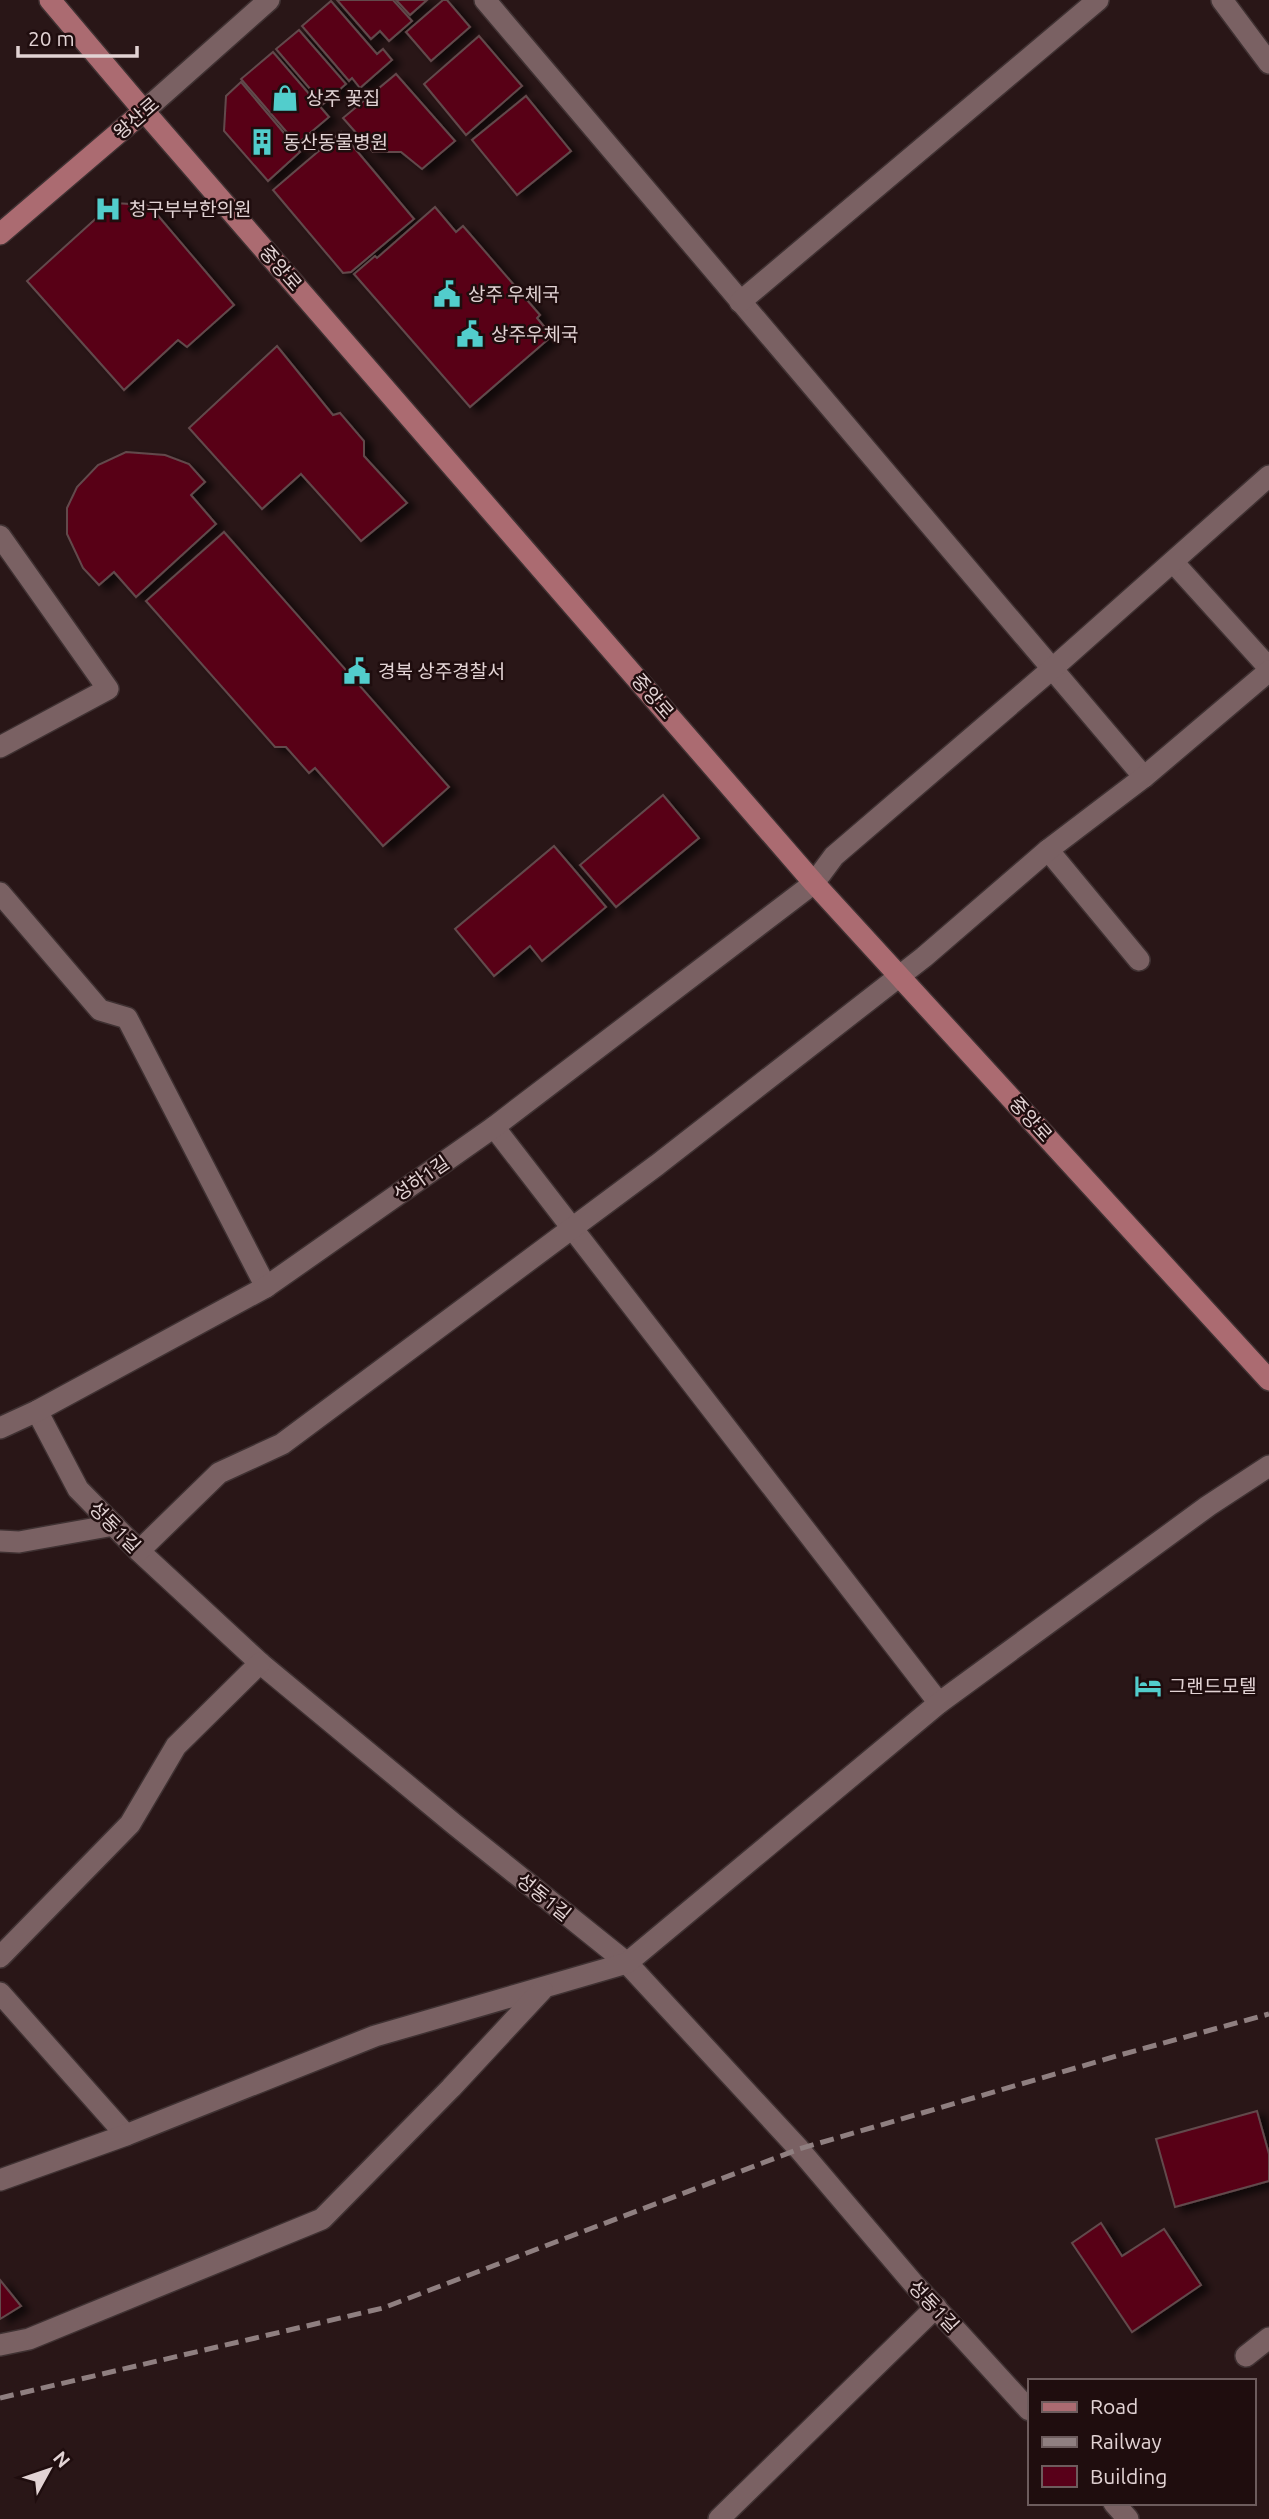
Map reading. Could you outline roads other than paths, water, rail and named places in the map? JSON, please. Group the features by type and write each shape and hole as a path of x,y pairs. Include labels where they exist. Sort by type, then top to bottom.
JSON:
{"main road":[{"name":"중앙로","path":"50,0 814,883 1269,1380"},
{"name":"왕산로","path":"0,234 144,111"}],"street":[{"name":"왕산로","path":"144,111 269,0"},
{"path":"485,0 1144,777"},
{"path":"740,302 1098,0"},
{"path":"1222,0 1269,63"},
{"name":"성하1길","path":"0,1428 37,1411 266,1287 494,1127 814,883 834,856 1053,668 1269,475"},
{"path":"0,536 108,689 0,747"},
{"path":"139,1551 219,1473 282,1444 572,1228 901,976 1048,850 1144,777 1269,669 1173,562"},
{"path":"1048,850 1139,960"},
{"path":"0,893 100,1010 127,1018 266,1287"},
{"path":"494,1127 939,1703"},
{"name":"성동1길","path":"37,1411 78,1489 139,1551 260,1663 627,1963 799,2149 1028,2409"},
{"path":"0,2180 126,2135 375,2036 627,1963 939,1703 1209,1506 1269,1466"},
{"path":"0,1541 19,1542 114,1525"},
{"path":"0,1957 130,1824 176,1746 260,1663"},
{"path":"0,2345 29,2339 322,2219 544,1989"},
{"path":"0,1993 126,2135"},
{"path":"719,2519 936,2307"},
{"path":"1245,2356 1269,2338"},
{"path":"1116,2505 1128,2519"}],"railway":[{"path":"0,2398 383,2308 799,2149 1269,2014"}],"place":[{"name":"상주 꽃집","path":"285,98"},
{"name":"동산동물병원","path":"262,142"},
{"name":"청구부부한의원","path":"108,209"},
{"name":"상주 우체국","path":"447,294"},
{"name":"상주우체국","path":"470,334"},
{"name":"경북 상주경찰서","path":"357,671"},
{"name":"그랜드모텔","path":"1148,1686"}]}
